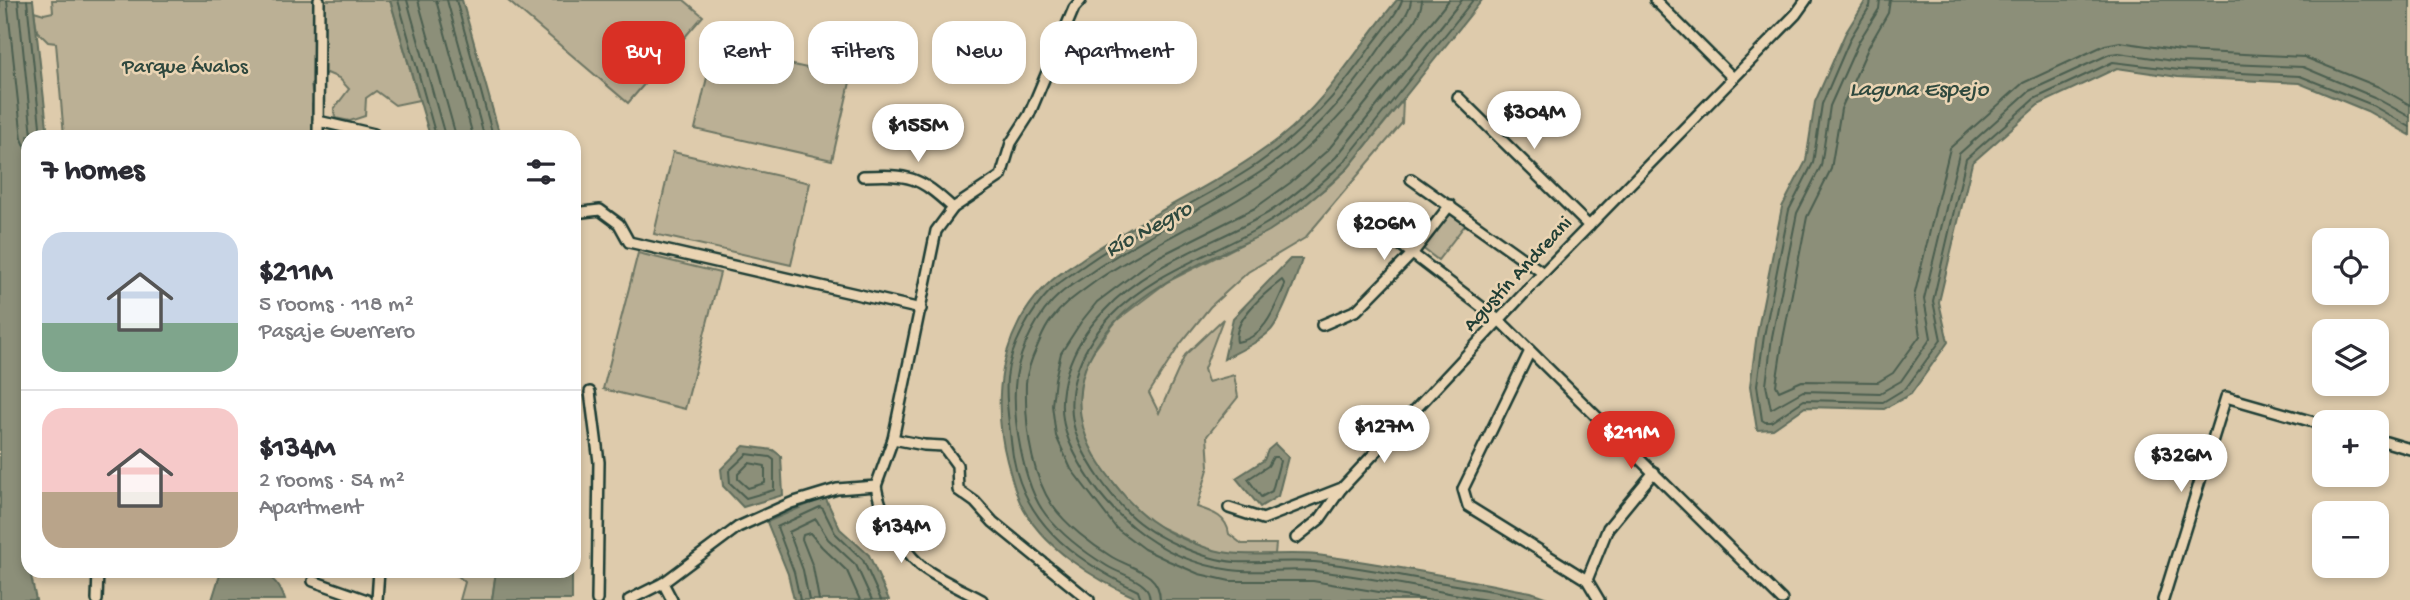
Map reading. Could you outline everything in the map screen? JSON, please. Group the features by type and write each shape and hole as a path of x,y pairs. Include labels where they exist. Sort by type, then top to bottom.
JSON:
{"street":[{"path":"318,130 319,0"},
{"path":"982,600 920,566 890,526 879,502 876,486 893,439 936,231 953,208 1001,176 1011,143 1029,115 1074,8 1081,0"},
{"path":"1655,0 1733,78"},
{"name":"Agustín Andreani","path":"1229,508 1263,519 1342,488 1543,273 1796,14 1806,0"},
{"path":"1458,97 1589,226"},
{"path":"318,121 357,130"},
{"path":"863,176 899,174 916,179 953,208"},
{"path":"1411,179 1543,273"},
{"path":"1322,325 1357,310 1412,254 1450,205"},
{"path":"581,212 600,210 619,224 629,242 921,309"},
{"path":"1389,236 1500,321 1782,600"},
{"path":"1530,351 1462,489 1468,506 1587,580 1598,600"},
{"path":"590,393 598,461 597,600"},
{"path":"2163,600 2226,397 2312,422"},
{"path":"893,439 943,446 957,465 958,490 1089,600"},
{"path":"2389,443 2410,449"},
{"path":"1587,580 1608,528 1654,472"},
{"path":"629,600 663,583 738,527 791,503 837,489 876,486"},
{"path":"1296,538 1320,519 1342,488"},
{"path":"97,600 98,578"},
{"path":"377,600 378,578"},
{"path":"313,581 367,600"},
{"path":"663,583 673,600"}],"green space":[{"name":"Parque Ávalos","path":"52,0 390,0 419,100 395,105 376,91 366,98 365,116 350,121 335,118 334,109 349,89 339,78 327,73 311,84 315,97 312,105 313,130 63,130 56,43 48,42 37,31 34,11 44,14 53,12"},
{"path":"507,0 684,0 703,16 685,37 685,21 602,21 602,81"},
{"path":"794,65 808,68 808,84 850,84 832,160 695,129 705,84 794,84"},
{"path":"606,84 644,84 628,103"},
{"path":"1403,100 1402,123 1305,238 1248,272 1210,307 1181,343 1149,393 1159,413 1185,355 1223,319 1204,369 1208,382 1234,375 1238,397 1207,436 1209,466 1197,507 1222,519 1229,534 1242,544 1276,544 1275,554 1234,555 1207,549 1158,526 1136,511 1092,455 1082,431 1078,406 1086,361 1117,320 1167,282 1268,231 1330,185 1348,168"},
{"path":"673,152 810,183 791,265 654,234"},
{"path":"1449,213 1465,225 1438,260 1421,247"},
{"path":"638,253 720,273 685,409 603,389"},
{"path":"460,578 495,578 492,600 460,600 465,582"}],"water":[{"path":"0,0 33,0 47,130 21,130 21,578 31,578 36,600 0,600"},
{"path":"390,0 462,0 498,130 428,130"},
{"name":"Río Negro","path":"1397,0 1482,0 1348,168 1329,185 1269,231 1167,282 1139,300 1115,322 1100,340 1082,377 1081,416 1085,435 1107,474 1139,511 1175,536 1207,548 1234,554 1303,554 1344,559 1531,592 1553,600 1141,600 1089,573 1055,548 1041,534 1020,502 1007,461 1000,414 1004,366 1019,322 1032,302 1056,277 1106,243 1233,170 1281,137 1329,89"},
{"name":"Laguna Espejo","path":"1866,0 2410,0 2410,135 2367,111 2299,83 2178,77 2117,68 2038,105 1972,163 1939,302 1948,342 1911,394 1884,409 1805,407 1773,429 1757,430 1750,386 1757,334 1782,207 1806,161 1815,102 1845,34"},
{"path":"1290,259 1302,259 1289,296 1275,324 1260,339 1224,359 1233,318"},
{"path":"1275,444 1288,457 1278,496 1260,507 1236,478 1264,460 1268,450"},
{"path":"744,446 773,450 781,456 783,495 743,507 723,486 721,469"},
{"path":"825,497 840,529 869,555 889,600 794,600 788,574 767,522"},
{"path":"219,578 271,578 281,589 285,600 212,600"},
{"path":"495,578 572,578 572,600 492,600"}]}
